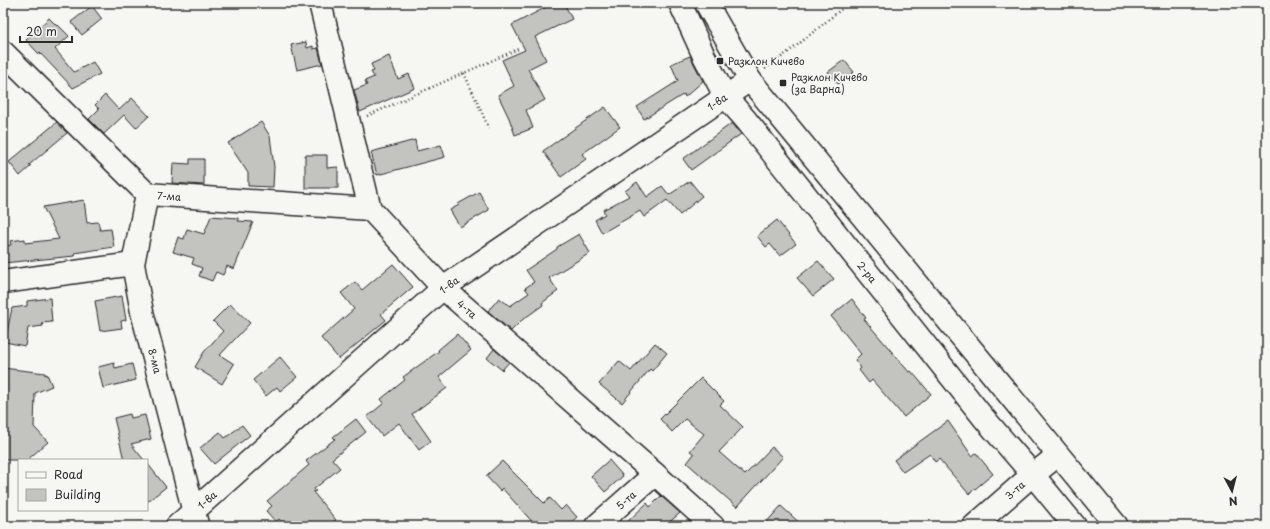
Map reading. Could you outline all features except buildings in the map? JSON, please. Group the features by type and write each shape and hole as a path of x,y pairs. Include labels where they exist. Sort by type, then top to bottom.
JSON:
{"street":[{"name":"4-та","path":"320,3 370,209 443,288 713,526"},
{"name":"2-ра","path":"680,3 704,56 725,96 746,120 979,411 1028,479 1075,526"},
{"path":"706,3 750,80 1117,526"},
{"name":"7-ма","path":"3,52 147,194 370,209"},
{"name":"1-ва","path":"177,526 196,519 443,288 750,80"},
{"name":"8-ма","path":"147,194 133,264 142,312 196,519"},
{"path":"3,282 133,264"},
{"name":"3-та","path":"974,526 1058,455"},
{"name":"5-та","path":"596,526 655,474"},
{"path":"1028,479 1059,526"}],"path":[{"path":"750,80 795,47 850,3"},
{"path":"349,124 518,49"},
{"path":"464,73 490,131"}],"place":[{"name":"Разклон Кичево","path":"720,61"},
{"name":"Разклон Кичево (за Варна)","path":"783,83"}]}
